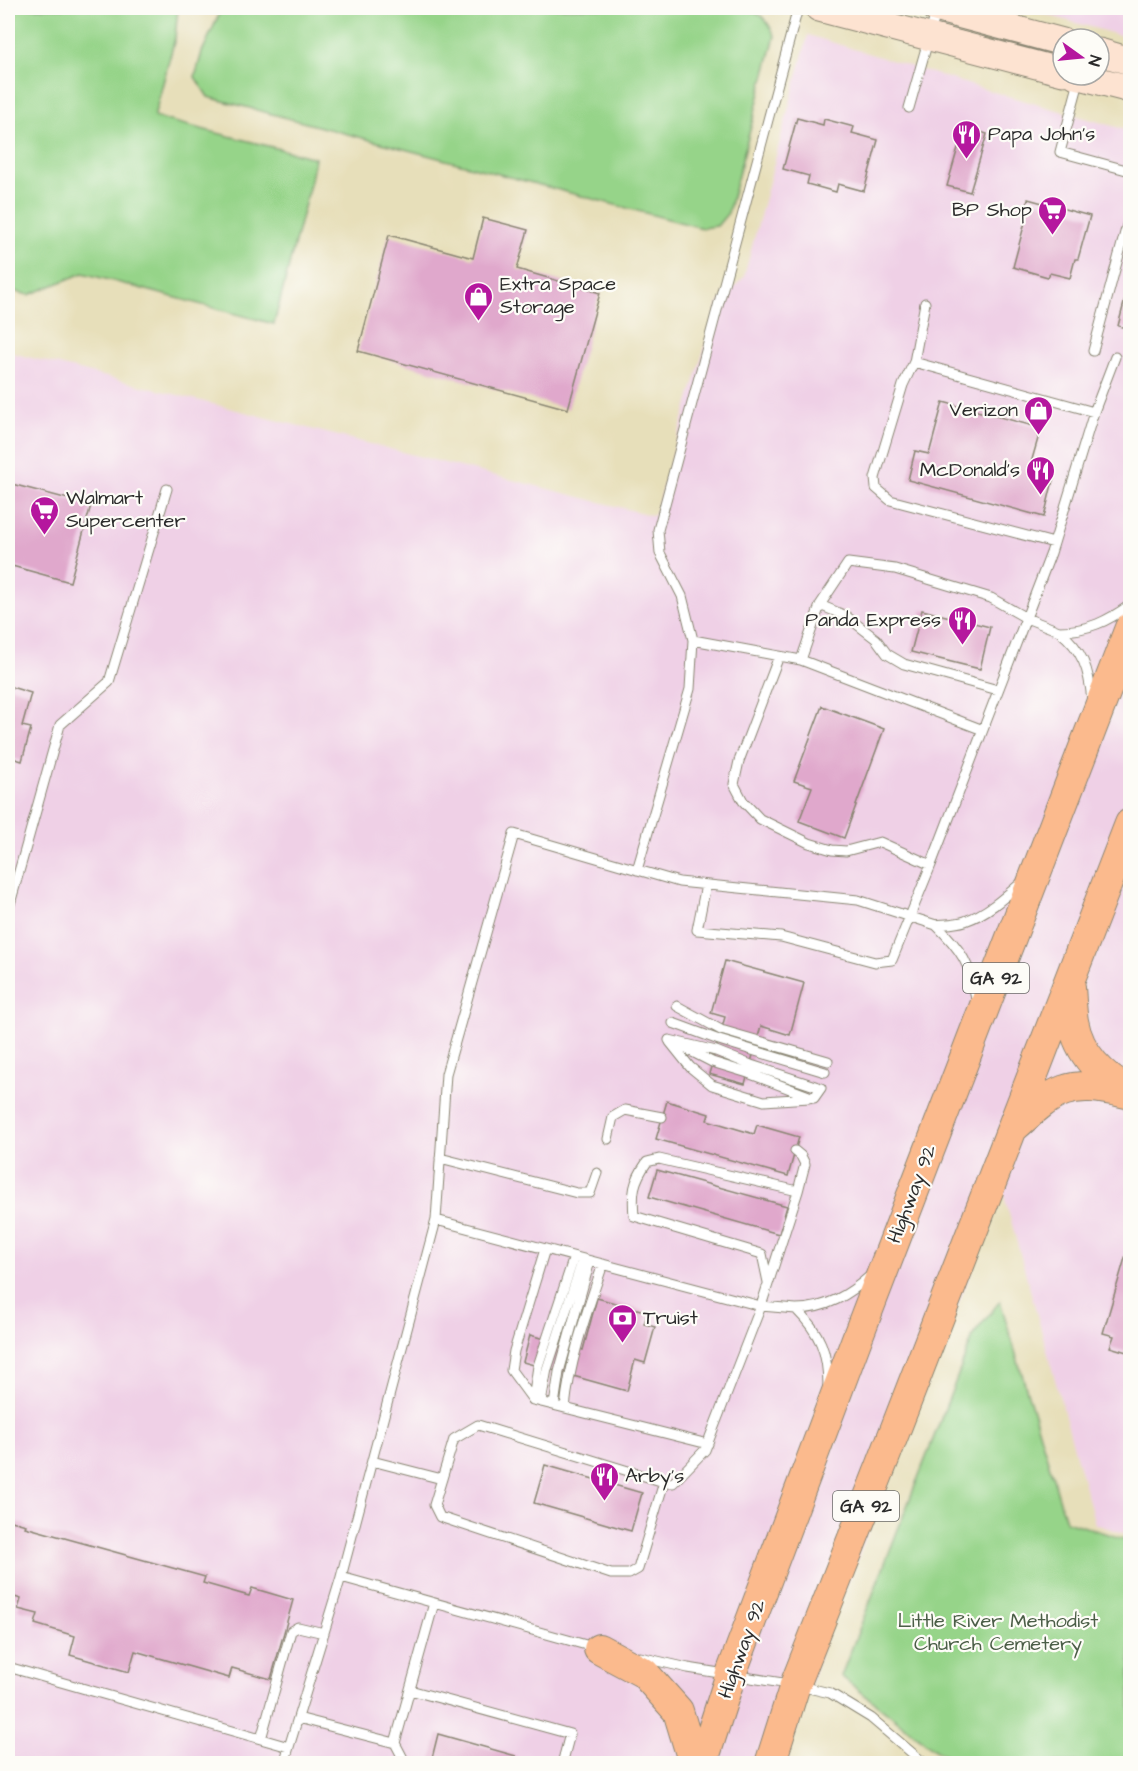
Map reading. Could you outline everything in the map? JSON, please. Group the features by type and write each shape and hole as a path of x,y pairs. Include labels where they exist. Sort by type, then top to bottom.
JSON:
{"main road":[{"name":"Highway 92","path":"702,1764 731,1674 828,1415 1131,628"},
{"name":"GA 92","path":"770,1764 795,1685 1070,981 1116,872 1131,824"},
{"path":"1070,981 1073,1021 1087,1057 1109,1080 1131,1094"},
{"path":"1012,1129 1036,1107 1066,1089 1090,1086 1131,1094"},
{"path":"599,1648 644,1673 678,1711 694,1764"}],"street":[{"path":"819,8 1051,68"},
{"path":"936,8 1051,39"},
{"path":"1111,55 1131,61"},
{"path":"1111,84 1131,89"}],"lane":[{"path":"637,870 690,689 693,640 682,596 660,553 658,531 798,8"},
{"path":"909,108 936,8"},
{"path":"1071,87 1060,152 1131,171"},
{"path":"1093,351 1131,214"},
{"path":"925,303 914,362 900,396 875,478 876,488 890,500 1054,543"},
{"path":"706,885 696,930 782,937 875,963 892,960 931,865 1054,543 1094,411 1115,357"},
{"path":"914,362 1094,411"},
{"path":"8,911 60,725 109,682 166,489"},
{"path":"801,660 820,605 849,563 894,568 991,598 1026,618 1059,631 1070,640 1083,659 1091,692 1094,722"},
{"path":"1059,631 1089,628 1112,618 1131,604"},
{"path":"820,605 846,616 876,639 887,654 904,664 998,690"},
{"path":"693,640 801,660 983,730"},
{"path":"779,656 739,761 734,784 743,801 760,819 809,843 832,850 846,851 880,842 931,865"},
{"path":"284,1764 341,1577 436,1220 446,1074 514,834 679,882 858,900 936,926 957,947 970,972 975,989 978,1024"},
{"path":"936,926 965,921 976,916 1005,897 1038,868"},
{"path":"677,1006 721,1030 828,1061"},
{"path":"673,1023 719,1040 825,1072"},
{"path":"669,1040 716,1051 820,1088 814,1098"},
{"path":"669,1040 712,1062 814,1098"},
{"path":"669,1040 690,1067 712,1085 764,1101 814,1098"},
{"path":"608,1139 613,1117 625,1110 662,1117"},
{"path":"664,1482 638,1569 629,1574 611,1574 440,1517 434,1505 454,1439 478,1425 664,1482 674,1483 708,1444 761,1306 805,1164 795,1151"},
{"path":"440,1158 577,1193 590,1193 597,1173"},
{"path":"768,1283 762,1254 634,1216 632,1197 637,1176 647,1162 659,1159 798,1191"},
{"path":"436,1220 761,1306 810,1309 826,1305 855,1289 886,1262"},
{"path":"545,1249 514,1352 511,1370 537,1401 708,1444"},
{"path":"537,1401 538,1366 582,1259"},
{"path":"554,1405 582,1259"},
{"path":"565,1408 569,1375 576,1348 603,1264"},
{"path":"796,1309 816,1331 826,1359 828,1415"},
{"path":"372,1461 442,1479"},
{"path":"341,1577 599,1648 688,1668 831,1693 871,1718 925,1764"},
{"path":"406,1764 395,1743 434,1603"},
{"path":"261,1740 291,1631 298,1627 324,1633"},
{"path":"8,1667 289,1747"},
{"path":"410,1689 570,1734 562,1764"},
{"path":"298,1718 395,1743"}],"shaded area":[{"path":"1022,8 1130,8 1130,38 1111,33 1111,27 1090,27"},
{"path":"808,35 1130,131 1130,1535 1095,1524 1003,1192 822,1648 786,1763 8,1763 8,352 654,516 718,304 744,277"}],"green space":[{"path":"8,8 178,8 175,38 154,117 315,158 274,324 83,273 29,295 8,290"},
{"path":"222,8 742,8 755,12 763,18 775,36 728,213 717,226 702,228 208,97 195,77 202,52"},
{"name":"Little River Methodist Church Cemetery","path":"1000,1301 1066,1521 1130,1541 1130,1763 965,1763 936,1751 841,1676 974,1334"}],"building":[{"path":"797,118 823,125 824,119 854,127 852,133 878,140 864,191 838,184 836,192 807,184 809,176 783,169"},
{"name":"Papa John's","path":"964,127 987,134 970,192 947,186"},
{"name":"BP Shop","path":"1028,199 1090,216 1070,278 1050,273 1048,277 1013,267 1028,211 1025,210"},
{"name":"Extra Space Storage","path":"483,218 528,230 517,269 600,293 568,409 358,351 389,235 473,258"},
{"path":"1130,280 1130,329 1118,326"},
{"path":"943,402 1041,428 1029,470 1054,476 1044,517 908,480 915,451 929,454"},
{"name":"Walmart Supercenter","path":"8,483 91,505 70,582 12,566 8,581"},
{"path":"922,610 990,627 980,669 911,652"},
{"path":"8,686 31,693 22,726 31,728 22,761 12,758 8,771"},
{"path":"822,706 884,729 844,838 799,821 812,787 794,781"},
{"path":"725,961 804,983 790,1035 761,1026 745,1084 709,1074 725,1017 711,1013"},
{"path":"667,1101 709,1114 707,1120 754,1134 757,1125 799,1137 788,1176 656,1139"},
{"path":"657,1170 787,1206 779,1234 649,1197"},
{"path":"1130,1241 1130,1353 1110,1347 1114,1336 1103,1333"},
{"path":"597,1298 648,1312 644,1324 655,1327 645,1363 635,1360 627,1391 523,1362 530,1335 583,1350"},
{"path":"545,1465 642,1493 631,1531 534,1503"},
{"path":"8,1520 26,1525 25,1527 205,1577 203,1583 249,1596 252,1588 293,1600 271,1679 232,1668 229,1678 135,1651 129,1672 70,1655 75,1636 35,1624 38,1614 18,1609 21,1599 8,1595"},
{"path":"438,1734 516,1756 514,1764 431,1762"}],"place":[{"name":"Papa John's","path":"967,160"},
{"name":"BP Shop","path":"1053,236"},
{"name":"Extra Space Storage","path":"479,322"},
{"name":"Verizon","path":"1039,436"},
{"name":"McDonald's","path":"1041,496"},
{"name":"Walmart Supercenter","path":"45,536"},
{"name":"Panda Express","path":"962,646"},
{"name":"Truist","path":"622,1344"},
{"name":"Arby's","path":"604,1502"}]}
